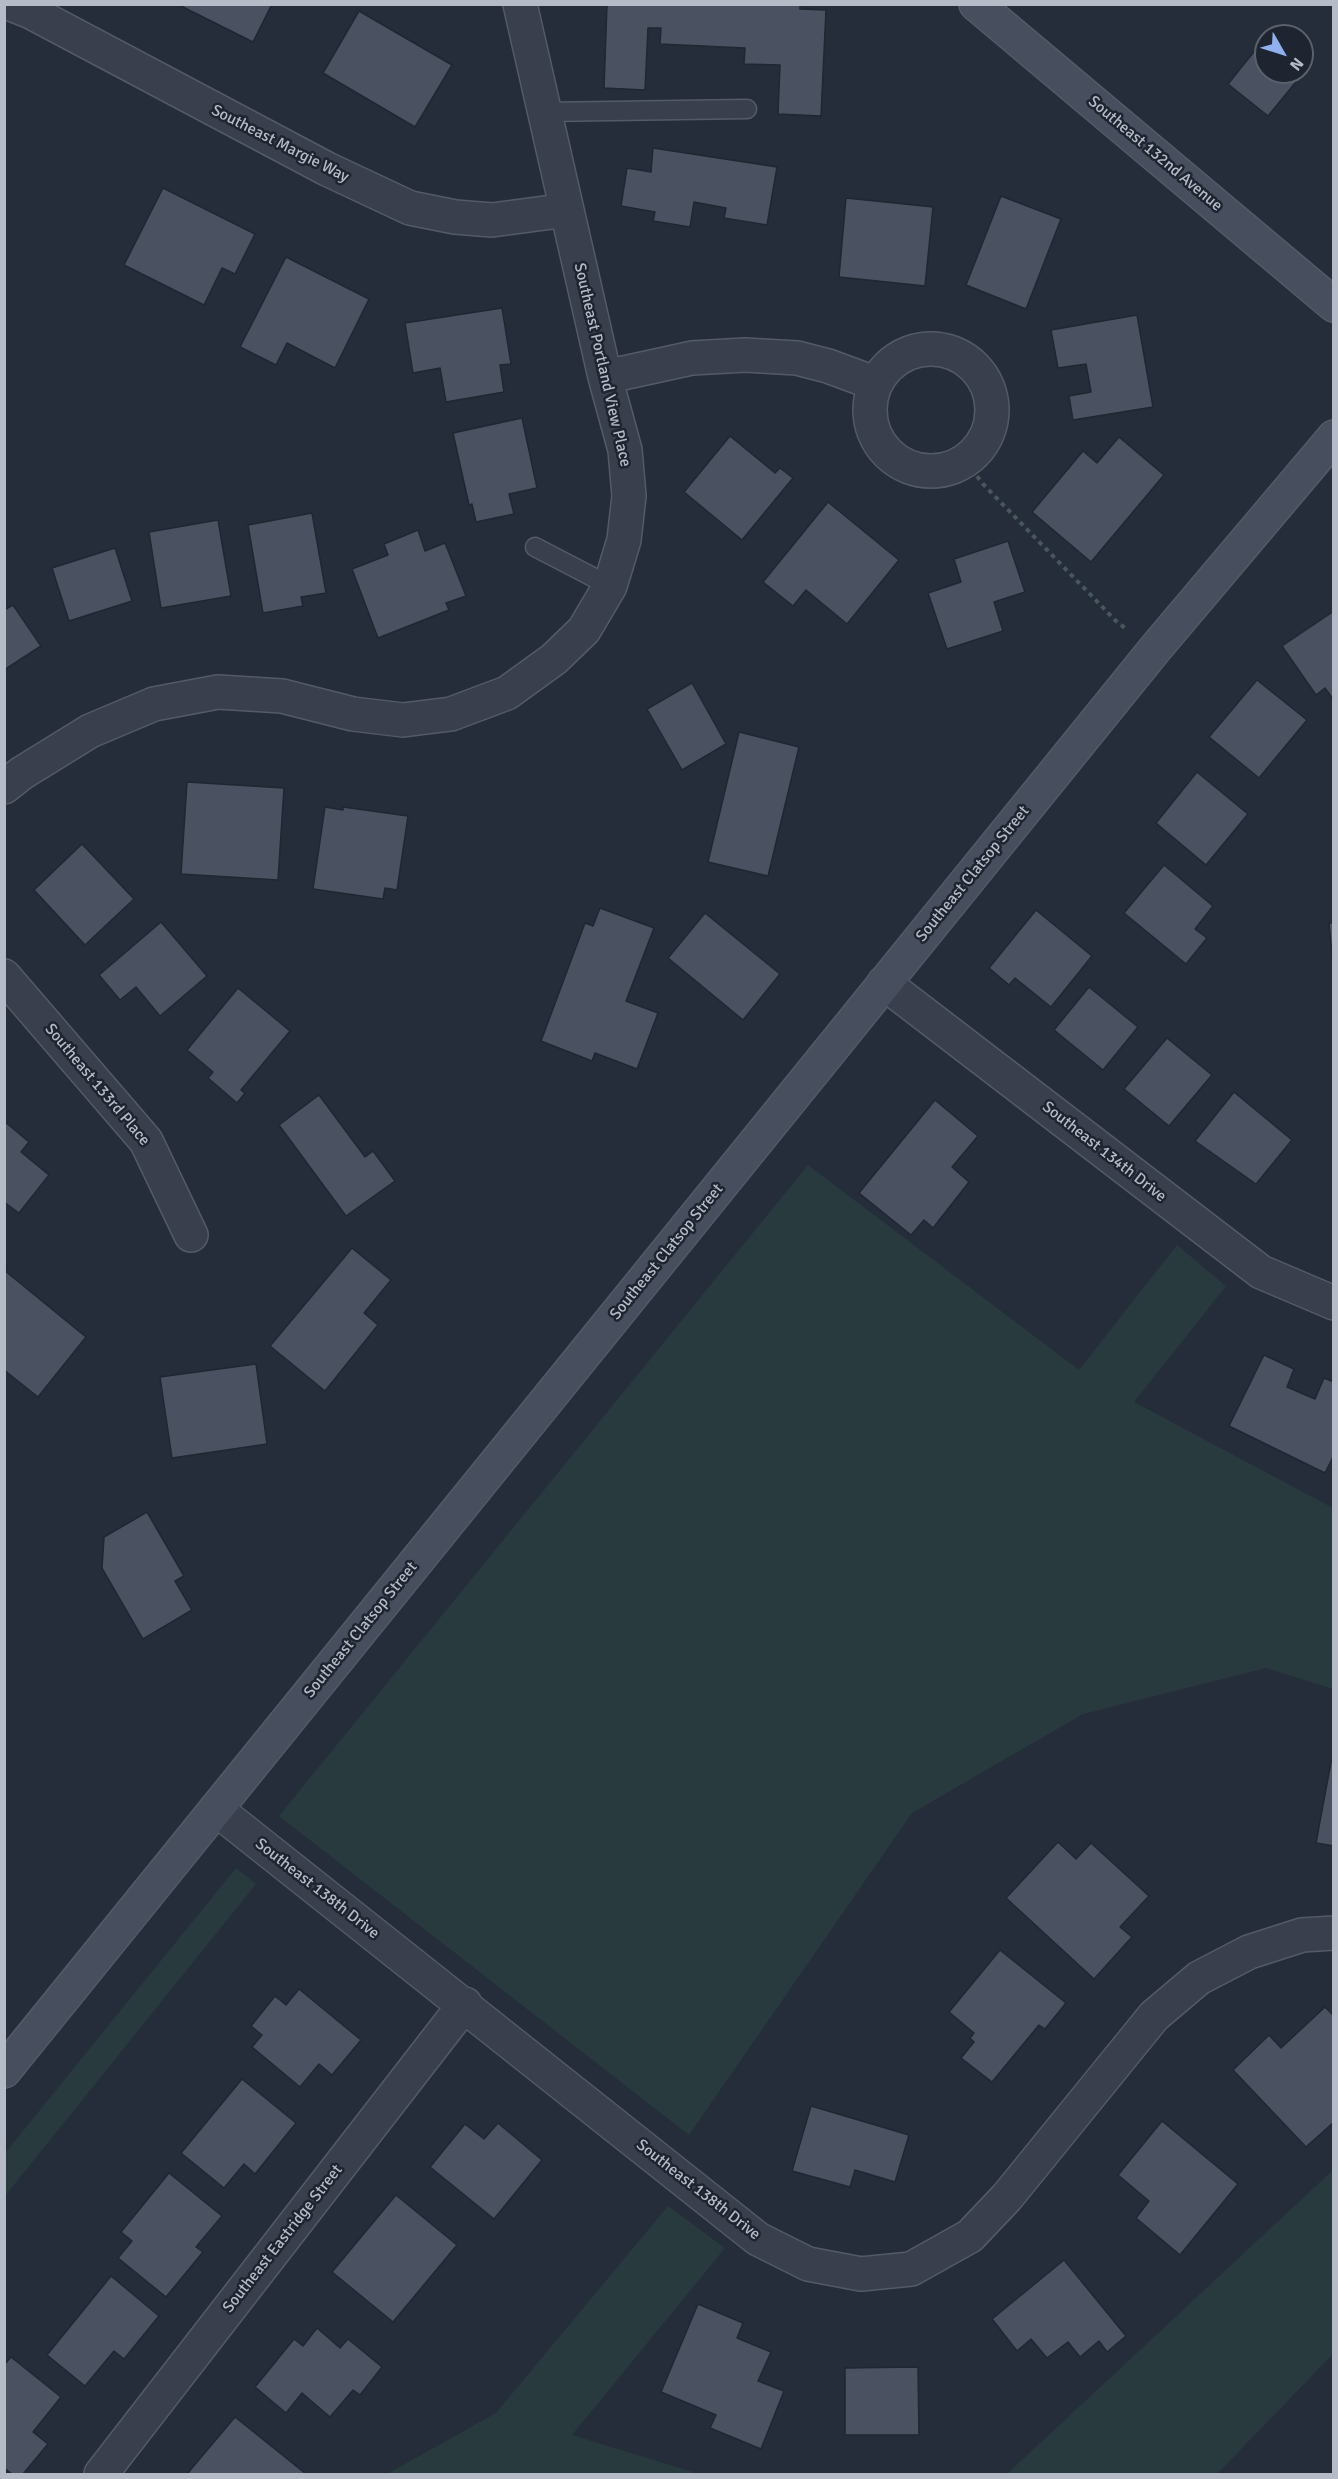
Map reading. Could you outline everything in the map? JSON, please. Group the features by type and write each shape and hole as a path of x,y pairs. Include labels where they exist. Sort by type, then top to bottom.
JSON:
{"street":[{"name":"Southeast Margie Way","path":"11,4 31,12 327,169 410,208 455,218 492,220 567,210"},
{"name":"Southeast Portland View Place","path":"4,787 22,773 90,731 154,704 218,692 282,696 353,714 403,720 451,714 507,693 554,659 584,630 610,586 624,540 628,496 625,450 605,377 520,4"},
{"name":"Southeast 132nd Avenue","path":"983,7 1334,305"},
{"path":"931,348 953,352 981,372 991,392 991,425 981,447 966,462 927,473 902,466 879,444 869,415 874,383 903,355 931,348"},
{"path":"605,377 692,358 745,355 797,358 828,366 874,383"},
{"name":"Southeast Clatsop Street","path":"4,2070 1155,649 1334,437"},
{"name":"Southeast 133rd Place","path":"4,976 146,1141 191,1235"},
{"name":"Southeast 134th Drive","path":"884,983 1261,1272 1334,1303"},
{"name":"Southeast 138th Drive","path":"216,1809 465,2004 758,2239 808,2264 861,2274 911,2269 970,2236 1006,2197 1154,2016 1199,1978 1248,1952 1302,1935 1334,1933"},
{"name":"Southeast Eastridge Street","path":"101,2475 465,2004"}],"lane":[{"path":"544,112 747,109"},
{"path":"535,547 610,586"}],"path":[{"path":"966,462 983,484 1116,621"}],"shaded area":[{"path":"808,1165 1079,1370 1177,1245 1226,1286 1134,1402 1333,1508 1333,1689 1266,1668 1083,1714 912,1813 689,2135 279,1816"},
{"path":"236,1868 256,1884 5,2196 5,2153"},
{"path":"1333,2170 1333,2354 1217,2474 1007,2474"},
{"path":"668,2206 725,2248 572,2435 699,2474 387,2474 496,2413"}],"building":[{"path":"177,4 272,4 253,42"},
{"path":"607,4 800,4 800,9 826,10 821,116 778,114 780,65 744,64 745,48 660,44 661,28 648,28 645,90 604,88"},
{"path":"359,11 452,65 415,127 323,73"},
{"path":"1254,52 1254,84 1294,84 1268,116 1228,84"},
{"path":"653,148 777,167 767,225 724,218 726,208 694,202 690,227 653,221 655,212 621,206 627,168 651,172"},
{"path":"163,188 255,234 235,274 222,268 204,305 124,265"},
{"path":"1001,196 1061,219 1026,309 966,285"},
{"path":"846,198 933,207 925,286 839,277"},
{"path":"286,257 369,299 335,368 287,343 276,365 240,347"},
{"path":"502,308 511,364 500,365 504,392 446,402 440,368 413,373 405,323"},
{"path":"1137,315 1153,407 1073,420 1069,396 1091,392 1086,364 1058,368 1051,330"},
{"path":"522,418 537,488 509,494 514,514 476,522 472,504 469,505 453,433"},
{"path":"730,436 775,473 780,468 793,478 742,540 684,492"},
{"path":"1119,437 1164,475 1091,562 1032,512 1083,451 1097,463"},
{"path":"828,502 899,560 847,624 806,590 793,606 763,582"},
{"path":"312,513 326,593 301,597 303,606 263,613 248,525"},
{"path":"218,520 231,596 161,608 149,532"},
{"path":"418,530 425,551 445,543 466,596 446,603 449,610 378,638 352,569 388,555 384,544"},
{"path":"1008,541 1025,592 994,602 1003,631 947,649 928,593 961,582 954,559"},
{"path":"115,548 132,601 69,621 52,568"},
{"path":"13,605 41,646 4,670 4,610"},
{"path":"1334,611 1333,699 1325,688 1316,695 1282,646"},
{"path":"1257,680 1307,720 1259,778 1209,737"},
{"path":"692,683 726,744 682,770 647,709"},
{"path":"739,732 799,747 768,876 708,862"},
{"path":"1197,772 1248,814 1206,865 1156,823"},
{"path":"187,782 284,788 278,880 181,874"},
{"path":"325,807 343,810 343,807 408,816 397,890 385,888 383,899 313,889"},
{"path":"82,844 134,899 85,945 34,890"},
{"path":"1164,865 1213,906 1195,929 1207,938 1186,964 1124,913"},
{"path":"600,908 654,928 626,1001 658,1013 637,1069 595,1053 592,1061 541,1041 585,923 593,926"},
{"path":"1036,910 1092,956 1051,1007 1015,978 1009,985 989,968"},
{"path":"705,913 780,974 743,1020 668,958"},
{"path":"161,922 207,976 160,1016 136,987 120,1000 99,975"},
{"path":"1329,923 1334,923 1334,976"},
{"path":"1089,987 1138,1027 1103,1070 1054,1030"},
{"path":"238,988 290,1031 241,1090 245,1093 237,1103 208,1078 213,1072 187,1050"},
{"path":"1167,1038 1212,1075 1169,1126 1124,1089"},
{"path":"1234,1092 1292,1140 1256,1184 1195,1141"},
{"path":"319,1095 365,1157 373,1151 395,1181 346,1216 279,1125"},
{"path":"935,1100 978,1136 952,1167 969,1182 933,1228 924,1220 911,1235 859,1193"},
{"path":"4,1121 29,1142 21,1152 49,1175 19,1213 4,1202"},
{"path":"352,1248 391,1280 364,1313 378,1325 325,1391 270,1346"},
{"path":"4,1270 86,1337 38,1397 4,1370"},
{"path":"1264,1355 1294,1369 1287,1387 1315,1399 1324,1378 1334,1382 1334,1455 1325,1473 1229,1426"},
{"path":"256,1364 267,1444 172,1458 160,1377"},
{"path":"147,1512 184,1576 175,1581 192,1610 143,1639 102,1568 104,1537"},
{"path":"1331,1762 1334,1762 1334,1846 1316,1843"},
{"path":"1058,1842 1076,1859 1091,1843 1149,1896 1120,1927 1132,1937 1094,1979 1006,1898"},
{"path":"1000,1950 1066,2003 1045,2029 1039,2025 992,2082 961,2058 974,2042 970,2038 974,2033 949,2012"},
{"path":"299,1989 361,2040 332,2075 319,2064 300,2087 252,2047 262,2035 251,2026 275,1996 286,2005"},
{"path":"1325,2007 1334,2016 1334,2122 1306,2147 1233,2070 1269,2035 1281,2048"},
{"path":"242,2079 296,2123 255,2174 244,2164 224,2188 181,2153"},
{"path":"811,2106 909,2135 895,2182 855,2170 850,2187 792,2171"},
{"path":"1162,2121 1238,2184 1180,2255 1136,2218 1149,2201 1118,2175"},
{"path":"498,2123 542,2160 494,2219 430,2167 465,2124 484,2139"},
{"path":"169,2173 222,2216 196,2247 203,2252 166,2297 118,2258 132,2241 121,2232"},
{"path":"396,2195 457,2245 393,2322 332,2272"},
{"path":"1064,2260 1126,2336 1107,2352 1099,2341 1080,2357 1068,2342 1047,2358 1031,2339 1017,2351 992,2319"},
{"path":"111,2276 159,2316 124,2359 114,2351 85,2386 47,2355"},
{"path":"698,2304 743,2323 737,2338 771,2352 758,2381 784,2391 761,2449 710,2428 716,2415 661,2392"},
{"path":"317,2328 340,2348 348,2339 382,2367 360,2395 353,2390 330,2417 302,2393 286,2413 255,2387 294,2339 303,2346"},
{"path":"11,2357 61,2397 33,2432 48,2444 23,2474 12,2474 4,2468 4,2365"},
{"path":"918,2367 919,2435 845,2435 845,2368"},
{"path":"235,2417 306,2474 187,2474"}]}
